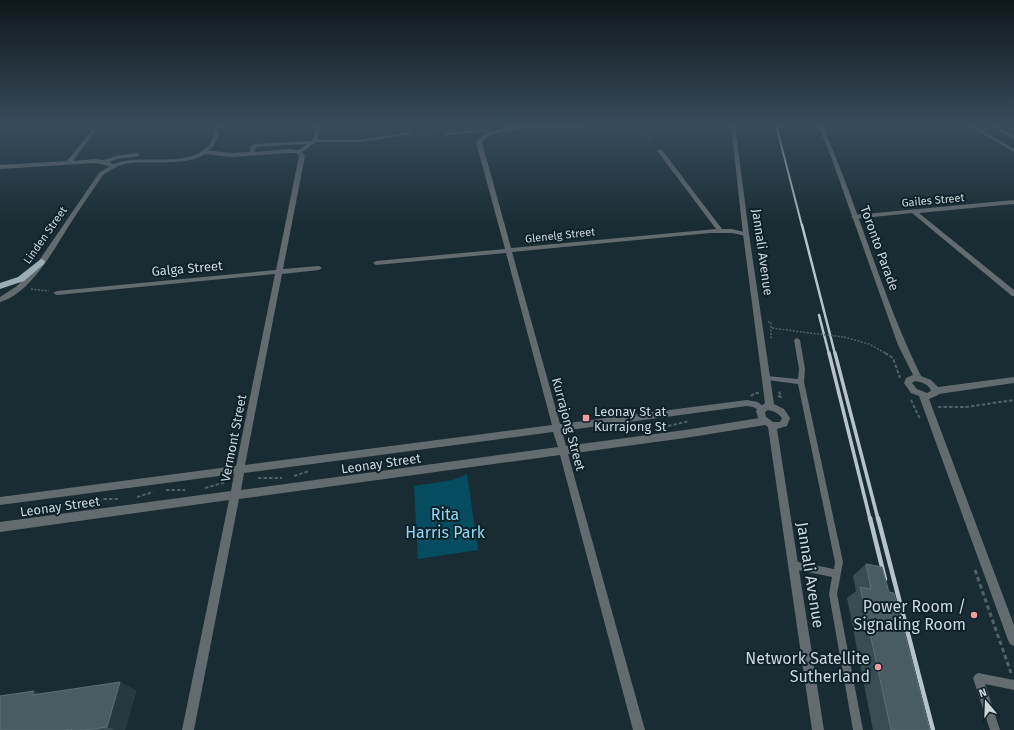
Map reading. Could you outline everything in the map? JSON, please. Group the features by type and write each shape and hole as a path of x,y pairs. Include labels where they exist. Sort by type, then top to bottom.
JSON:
{"main road":[{"path":"0,286 21,278 41,262"}],"street":[{"path":"105,162 113,159"},
{"path":"0,167 95,161 105,162 113,166 133,162 168,159"},
{"name":"Vermont Street","path":"188,730 301,159"},
{"name":"Kurrajong Street","path":"484,159 639,730"},
{"path":"666,159 720,230"},
{"name":"Jannali Avenue","path":"737,159 746,234 767,378 766,408 760,416 768,423 793,565 818,730"},
{"name":"Toronto Parade","path":"835,159 854,217 902,345 918,378"},
{"name":"Linden Street","path":"0,300 20,287 41,262 101,174 113,166"},
{"name":"Gailes Street","path":"854,217 1014,202"},
{"path":"914,212 1014,294"},
{"name":"Glenelg Street","path":"376,263 720,230 746,234"},
{"name":"Galga Street","path":"57,292 319,268"},
{"path":"935,391 930,383 918,378 909,380 909,386 914,392 923,395 933,395 935,391 1014,380"},
{"path":"923,395 1014,640"},
{"name":"Leonay Street","path":"0,501 240,471 747,403 766,408"},
{"path":"766,408 782,412 786,418 786,421 781,426 768,423"},
{"name":"Leonay Street","path":"0,527 768,423"}],"lane":[{"path":"797,340 802,369 801,382 840,562 833,594 858,730"},
{"path":"767,378 801,382"},
{"path":"793,565 837,574"},
{"path":"995,730 978,678 1014,685"}],"path":[{"path":"20,287 57,292"},
{"path":"771,328 844,337 869,344 893,358"},
{"path":"913,404 946,409 1014,400"},
{"path":"661,427 692,419"},
{"path":"635,427 653,428"},
{"path":"291,477 314,470"},
{"path":"255,478 287,478"},
{"path":"202,488 238,481"},
{"path":"135,498 153,492 191,490"},
{"path":"77,505 104,499 125,500"}],"green space":[{"name":"Rita Harris Park","path":"467,474 478,550 418,559 414,486 453,480"}],"building":[{"path":"866,564 882,567 889,592 894,593 930,730 891,730 860,587 871,589"},
{"path":"120,682 107,727 85,730 0,730 0,696 34,691 32,695"}],"railway":[{"path":"785,159 802,226"},
{"path":"802,225 835,354"},
{"path":"819,315 829,354"},
{"path":"829,353 870,519"},
{"path":"835,353 878,519"},
{"path":"870,518 885,579"},
{"path":"878,518 933,730"}],"place":[{"name":"Leonay St at Kurrajong St","path":"586,418"},
{"name":"Power Room / Signaling Room","path":"974,615"},
{"name":"Network Satellite Sutherland","path":"878,667"}]}
